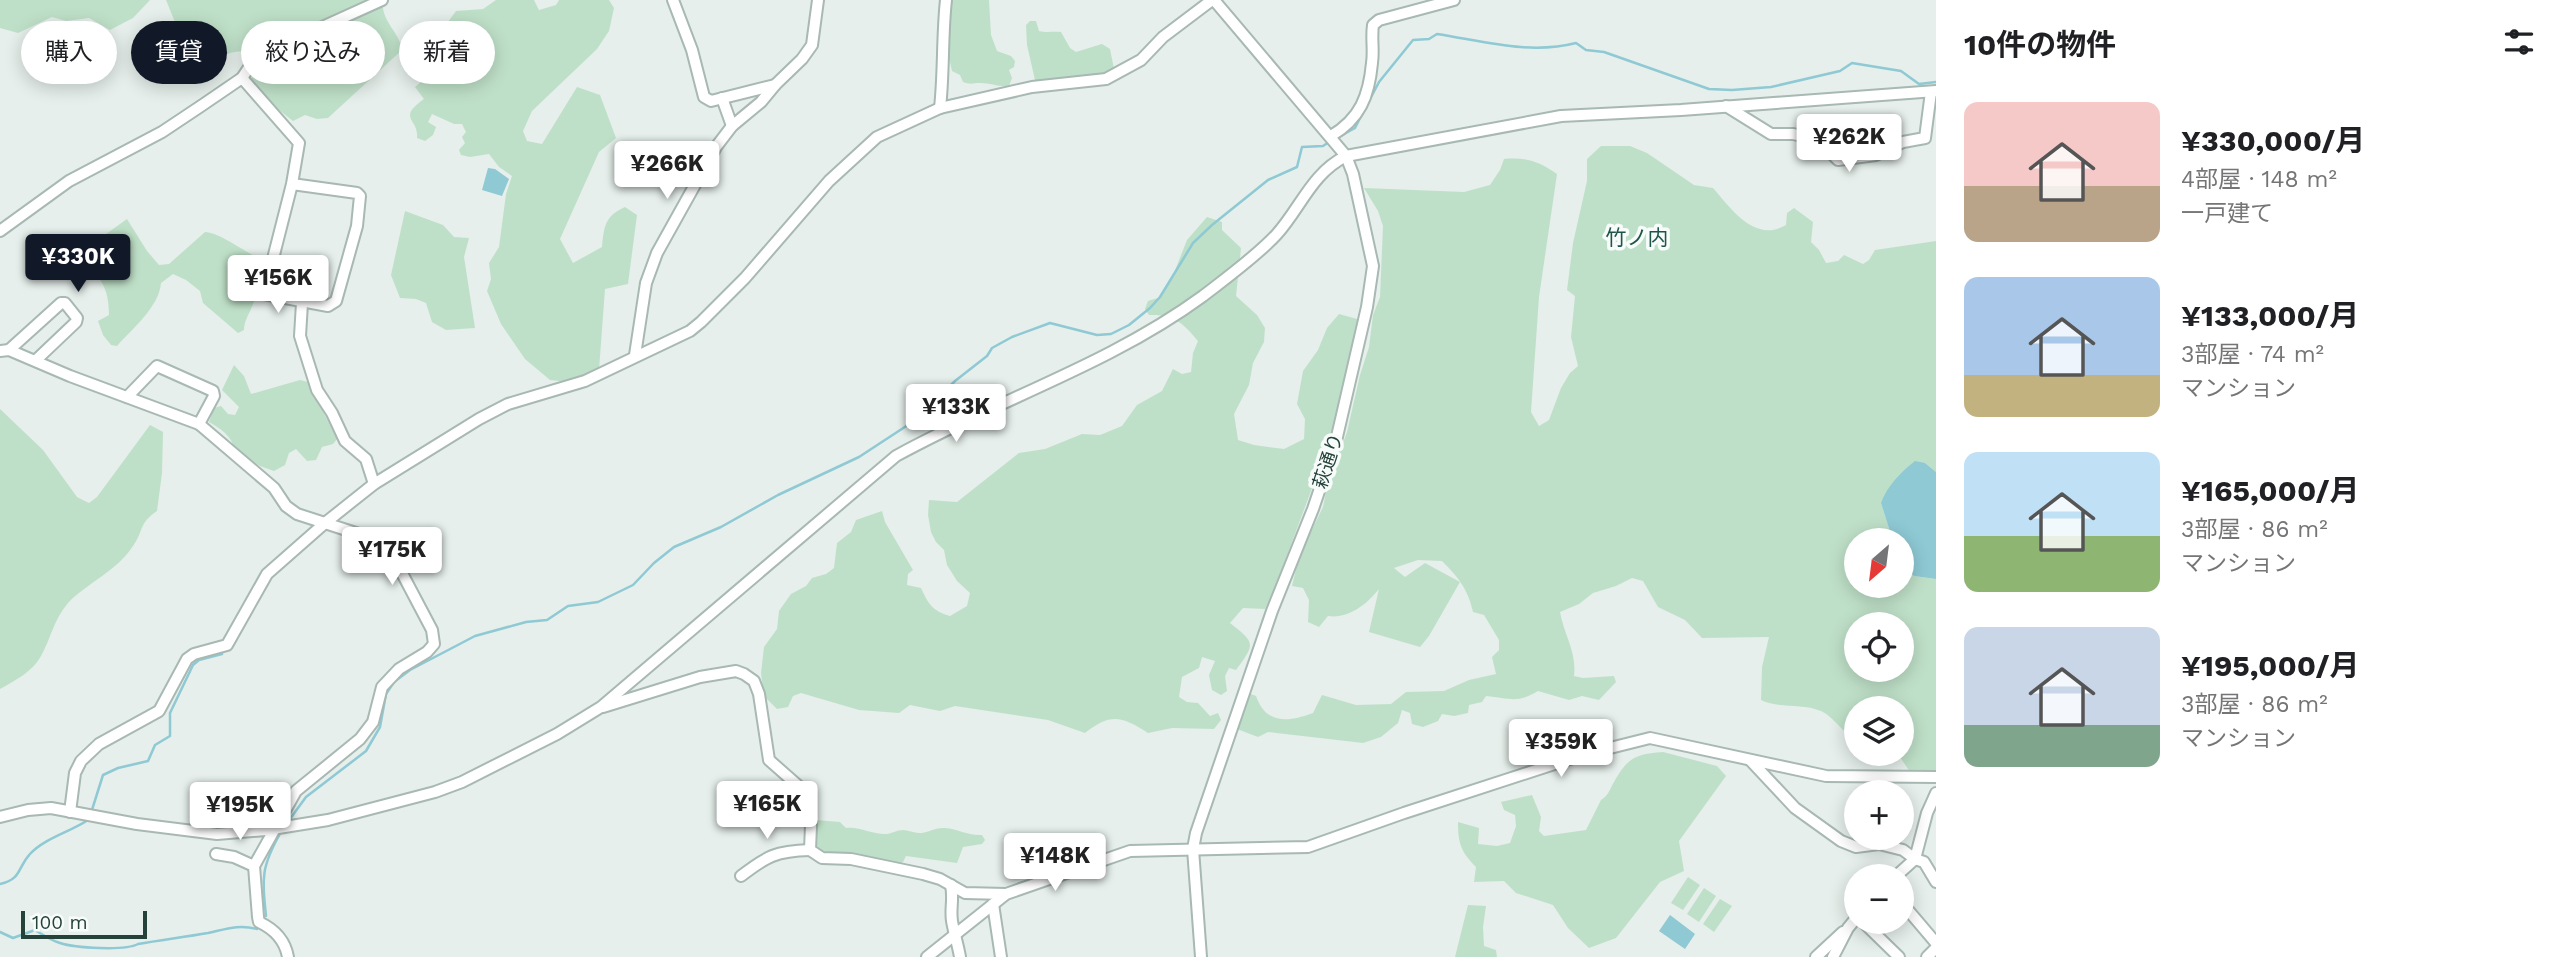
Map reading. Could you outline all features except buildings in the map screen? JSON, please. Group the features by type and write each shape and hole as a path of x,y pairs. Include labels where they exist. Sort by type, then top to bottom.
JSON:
{"street":[{"path":"336,21 382,0"},
{"path":"673,0 692,50 704,97 711,101 775,85"},
{"path":"635,355 646,283 657,253 716,147 732,126 761,102 812,45 818,0"},
{"path":"940,108 944,72 942,32 946,0"},
{"path":"70,811 75,773 88,752 159,711 187,659 194,654 227,646 267,574 324,523 374,484 508,404 585,381 690,331 713,312 829,181 877,137 940,108 1032,87 1107,79 1141,61 1163,37 1213,0"},
{"name":"萩通り","path":"1201,957 1193,849 1202,812 1272,611 1336,441 1367,307 1373,266 1353,174 1346,156 1213,0"},
{"path":"1331,136 1347,127 1363,104 1373,62 1373,25 1379,20 1454,0"},
{"path":"0,231 69,181 162,132 241,79"},
{"path":"247,84 299,143 292,184 264,295 328,306 336,301 357,226 360,196 292,184"},
{"path":"0,817 39,808 203,833 273,829 328,820 435,792 462,782 557,734 601,707 896,456 1102,358 1202,297 1276,235 1312,183 1334,162 1346,156 1542,118 1934,91 1929,138 1903,142 1876,155 1838,160 1817,139 1793,134 1771,134 1726,106"},
{"path":"722,98 732,126"},
{"path":"5,351 61,303 65,303 77,317 76,322 36,360"},
{"path":"302,303 300,336 317,390 345,440 366,459 374,484"},
{"path":"5,351 36,360 69,376 199,424 274,488 286,506 296,514 362,536 382,546 395,560 432,630 434,644 427,652 390,677 382,687 375,716 367,731 296,791 254,866 257,918 259,922 270,926 279,937 288,957"},
{"path":"127,397 157,366 213,391 214,396 199,424"},
{"path":"601,707 699,677 736,671 744,674 754,681 759,694 769,760 803,790 811,825 810,850"},
{"path":"928,957 1006,894 1130,851 1296,849 1316,845 1405,813 1570,760 1650,738 1826,776 1936,777"},
{"path":"1751,761 1794,808 1841,841 1856,847 1880,844 1903,850 1924,862 1936,882"},
{"path":"1909,864 1915,859 1927,813 1936,793"},
{"path":"741,877 764,858 787,850 810,850 822,858 863,861 923,874 940,879 965,893"},
{"path":"216,854 234,857 254,866"},
{"path":"951,886 954,897 951,910 960,957"},
{"path":"954,897 965,893 1006,894"},
{"path":"993,904 1001,957"},
{"path":"1914,914 1932,930 1936,945 1927,957"},
{"path":"1816,957 1844,932"},
{"path":"1838,955 1846,934"},
{"path":"1875,934 1899,957"}],"green space":[{"path":"0,0 150,0 133,18 117,26 117,21 94,21 89,18 66,21 52,17 44,21 21,21 21,32 18,33 0,28"},
{"path":"166,0 383,0 384,14 399,41 399,53 385,66 385,21 241,21 241,52 227,54 227,21 175,21"},
{"path":"496,0 534,0 539,10 556,5 559,0 609,0 614,8 609,31 597,49 532,111 523,131 527,141 542,144 577,87 600,95 616,138 599,152 560,239 573,263 602,247 605,227 613,214 625,207 637,215 628,284 605,289 599,370 569,382 550,380 525,359 501,324 487,291 491,279 489,263 499,247 506,194 512,176 499,167 489,154 470,157 461,155 459,150 465,143 462,137 466,132 462,124 454,124 432,114 428,122 436,127 433,135 425,141 417,138 410,115 424,99 415,87 418,84 495,84 495,21 449,21 456,11 483,9"},
{"path":"950,0 989,0 991,35 997,51 1011,56 1015,61 1014,67 1009,70 1012,78 1009,86 966,83 960,75 952,71 946,44"},
{"path":"1030,21 1036,21 1039,31 1061,32 1070,48 1076,52 1102,44 1110,49 1114,69 1105,76 1078,76 1047,82 1035,80 1027,45 1026,25"},
{"path":"253,84 365,84 328,118 317,119 305,115 293,121 265,99"},
{"path":"1601,146 1630,146 1647,153 1694,185 1713,188 1736,214 1754,227 1764,230 1786,225 1787,213 1794,208 1813,222 1811,242 1826,263 1838,261 1844,255 1863,264 1875,250 1936,241 1936,472 1925,463 1881,503 1889,528 1844,528 1844,598 1914,598 1914,576 1936,579 1936,771 1910,772 1906,766 1914,766 1914,696 1844,696 1844,731 1821,711 1768,703 1761,700 1762,667 1769,637 1702,638 1685,620 1658,607 1643,581 1632,578 1593,593 1579,604 1560,612 1572,651 1574,676 1614,676 1616,682 1599,700 1582,696 1569,700 1538,691 1518,699 1486,696 1482,702 1469,705 1468,713 1454,716 1442,714 1438,721 1423,727 1412,724 1410,713 1402,710 1398,723 1381,737 1363,743 1268,732 1258,737 1237,729 1248,693 1256,696 1260,705 1272,716 1287,719 1313,713 1322,695 1356,705 1391,704 1406,692 1444,691 1469,680 1496,674 1492,657 1499,650 1499,640 1484,615 1473,612 1462,584 1442,561 1418,560 1394,568 1405,577 1425,563 1460,582 1420,647 1369,632 1379,589 1357,609 1343,615 1328,616 1319,627 1308,622 1309,600 1303,588 1292,586 1299,556 1323,507 1327,487 1347,432 1369,347 1373,315 1380,297 1383,226 1378,211 1364,188 1464,192 1490,185 1504,159 1532,161 1557,174 1539,297 1531,412 1539,426 1549,420 1561,388 1578,366 1571,337 1575,296 1567,290 1573,243 1587,181 1587,159"},
{"path":"405,211 443,225 454,237 469,238 464,257 475,328 446,330 432,322 426,303 400,298 391,275"},
{"path":"1207,217 1222,222 1222,230 1241,248 1236,296 1257,315 1265,328 1264,342 1253,363 1249,385 1234,414 1238,440 1284,449 1304,439 1305,419 1297,404 1303,371 1318,350 1327,328 1339,314 1357,319 1356,339 1349,360 1344,393 1339,403 1340,413 1273,593 1265,609 1243,608 1230,623 1248,640 1250,644 1247,654 1236,670 1229,668 1225,676 1227,691 1221,695 1212,690 1209,675 1215,661 1202,657 1199,668 1182,677 1179,697 1187,702 1198,703 1210,716 1218,713 1221,720 1214,729 1172,728 1148,733 1116,719 1102,722 1085,733 1048,720 955,706 940,711 910,705 899,713 859,710 801,693 793,696 788,707 777,709 764,696 761,673 764,647 777,629 779,611 791,594 806,586 812,578 826,574 834,568 837,543 851,532 856,520 882,511 885,522 913,570 908,574 907,585 921,588 931,606 950,616 967,606 970,593 957,581 947,565 944,550 931,532 929,500 957,502 1019,453 1045,449 1082,434 1100,435 1122,426 1137,405 1162,391 1173,369 1182,374 1191,372 1193,353 1198,341 1177,321 1165,316 1149,315 1145,309 1148,301 1161,297 1172,278 1187,240"},
{"path":"127,219 159,265 169,264 205,232 261,259 259,285 244,330 238,333 203,303 200,291 173,274 161,283 156,300 144,317 117,346 111,345 103,335 98,321 109,315 105,290 83,258 85,249"},
{"path":"234,365 244,376 251,394 300,380 308,382 337,439 333,444 322,447 316,460 307,461 296,449 289,453 285,465 274,471 260,466 235,450 228,436 209,422 214,408 221,406 228,414 235,415 239,407 222,390"},
{"path":"0,409 43,450 77,497 89,503 97,497 150,425 163,432 162,473 157,511 144,524 126,555 63,609 33,667 0,689"},
{"path":"1663,752 1717,766 1726,776 1679,841 1684,871 1660,882 1616,938 1589,948 1568,928 1553,905 1516,893 1504,881 1474,882 1476,867 1461,847 1458,822 1479,828 1478,844 1497,846 1510,843 1516,826 1515,815 1504,810 1501,802 1532,795 1541,817 1539,831 1544,836 1586,830 1601,800 1629,762 1639,756"},
{"path":"816,820 840,822 846,828 882,834 899,830 922,833 945,828 982,835 985,840 982,844 963,847 957,863 906,856 899,864 824,854 815,844"},
{"path":"1688,877 1700,885 1683,910 1671,903"},
{"path":"1704,888 1716,896 1699,922 1687,914"},
{"path":"1720,899 1732,906 1714,932 1703,924"},
{"path":"1468,905 1486,906 1484,946 1496,950 1497,957 1455,957"}],"water":[{"path":"488,168 495,169 509,179 502,196 482,190"},
{"path":"1915,461 1925,463 1936,472 1936,579 1914,576 1914,528 1889,528 1881,503 1895,480"},
{"path":"1670,915 1695,934 1685,949 1659,931"}],"waterway":[{"path":"1369,101 1379,82 1413,40 1429,39 1437,34 1523,47 1541,48 1576,43 1586,50 1604,52 1709,89 1771,87 1840,71 1852,63 1901,71 1919,84 1936,82"},
{"path":"1335,139 1355,128 1362,114"},
{"path":"287,823 306,797 366,751 380,727 386,694 394,682 410,670 475,636 526,622 547,620 568,606 598,602 633,585 674,547 721,527 778,495 859,457 917,419 955,381 987,356 992,348 1012,337 1050,323 1097,335 1111,334 1129,325 1160,297 1193,243 1212,225 1268,180 1297,167 1302,147 1323,146 1329,142"},
{"path":"91,813 103,775 118,768 148,761 155,745 170,736 170,713 193,665 199,660 222,654"},
{"path":"0,884 16,876 36,848 88,820"},
{"path":"266,916 264,873 281,832"},
{"path":"0,932 13,938 35,930 67,945 112,948 232,928 257,929"}],"district":[{"name":"竹ノ内","path":"1637,237"}]}
